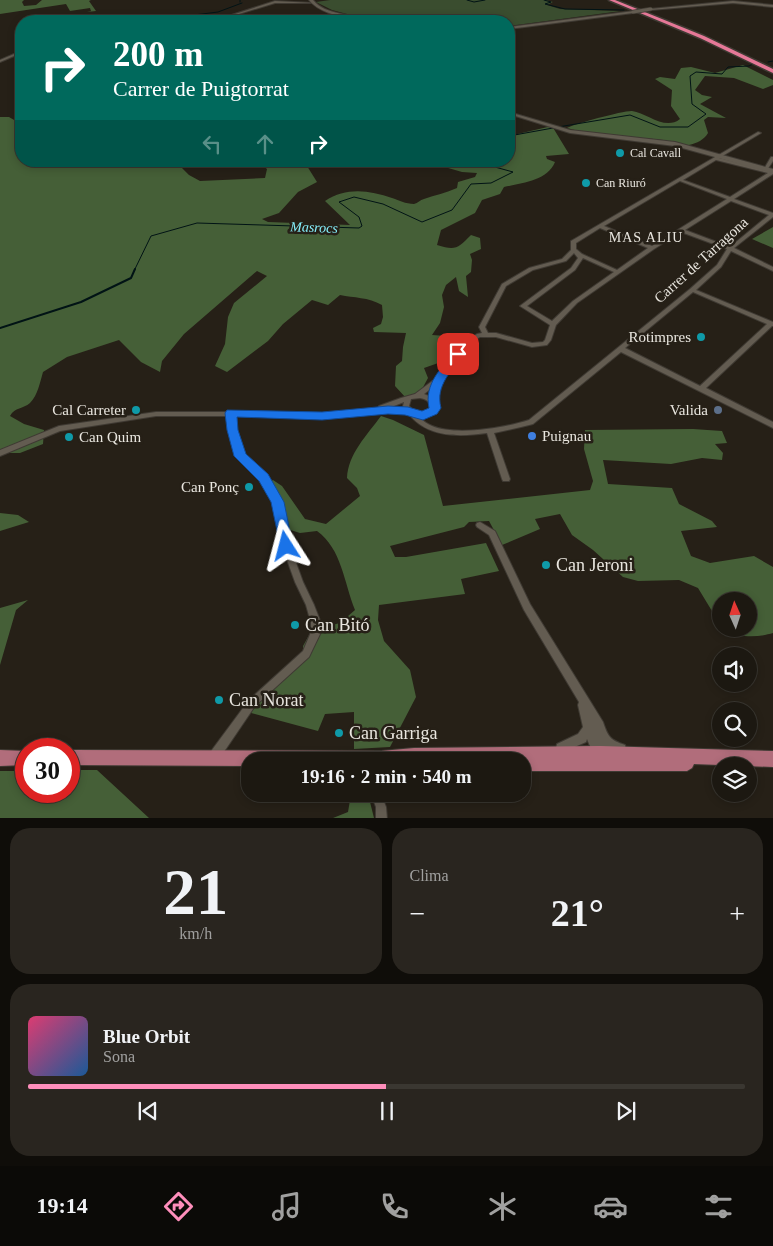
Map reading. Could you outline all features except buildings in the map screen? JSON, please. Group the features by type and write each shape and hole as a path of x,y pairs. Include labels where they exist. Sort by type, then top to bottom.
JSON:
{"highway":[{"path":"610,0 702,38 773,71"},
{"path":"621,0 773,66"}],"main road":[{"path":"531,760 600,754 652,759"},
{"path":"0,758 15,758"},
{"path":"80,758 241,758"},
{"path":"531,760 773,759"}],"street":[{"path":"235,15 275,2 312,1 324,9 346,15"},
{"path":"515,27 652,9 733,2 773,6"},
{"path":"0,61 15,55"},
{"path":"515,115 556,127 610,137 668,143 771,171"},
{"path":"553,324 523,306 573,269 581,258 572,246 573,242 759,133"},
{"path":"363,414 418,395 437,381 474,337 485,334 526,344 539,345 548,340 553,324 575,302 652,248 731,199 771,171 773,158"},
{"path":"680,180 773,215"},
{"name":"Carrer de Tarragona","path":"410,412 418,421 432,429 460,433 511,428 531,422 692,290 719,266 729,250 773,215"},
{"path":"600,226 652,248"},
{"path":"682,230 773,269"},
{"path":"577,252 618,272"},
{"path":"485,334 482,327 504,285 531,270 564,260 577,252"},
{"path":"692,290 772,324 702,388"},
{"path":"621,349 773,425"},
{"path":"0,453 39,436 68,428 156,414 231,413 322,416 363,414 388,410 410,412 423,416 429,414 435,408 434,401 437,381"},
{"path":"418,395 434,401"},
{"path":"408,399 406,406 410,412"},
{"path":"213,758 252,703 306,654 316,632 316,623 310,605 299,582 286,546 278,502 263,478 240,456 232,430 231,413"},
{"path":"429,414 429,419 433,425 443,431"},
{"path":"490,431 506,479"},
{"path":"480,526 492,533 527,607 581,700 599,726 602,735 612,746 652,759"},
{"path":"581,700 588,728 600,754"},
{"path":"531,759 575,744 582,738 588,728"},
{"path":"600,754 602,735"},
{"path":"379,802 382,818"}],"green space":[{"path":"0,0 24,0 22,2 24,6 36,5 42,0 91,0 89,1 96,11 87,12 91,11 90,8 70,11 66,4 0,14"},
{"path":"330,0 546,0 553,2 547,5 560,9 621,11 515,25 515,15 351,15 332,10 316,2"},
{"path":"743,65 773,80 773,85 763,89 734,78 705,76 695,90 702,95 712,97 700,104 726,118 708,117 704,120 708,133 695,143 683,145 663,140 602,135 567,128 632,111 662,122 674,122 680,119 671,106 672,90 655,79 660,77 675,79 681,68 691,67 715,73"},
{"path":"0,117 9,117 15,120 15,167 184,167 182,168 189,175 200,181 265,178 267,169 264,167 308,167 317,182 298,192 279,213 262,219 268,222 350,225 325,201 341,193 349,192 375,193 405,203 415,204 423,199 457,188 458,182 475,177 477,173 462,172 445,167 515,167 515,135 552,126 569,154 546,156 547,159 555,162 546,173 533,180 504,187 500,194 482,200 475,213 441,230 437,245 453,248 463,243 471,235 480,238 481,249 470,254 472,260 471,272 466,276 468,297 459,291 456,277 446,285 442,295 444,307 440,323 432,335 461,337 460,349 444,361 424,368 428,378 421,391 406,398 395,386 396,366 402,361 406,333 374,332 373,328 381,324 383,317 382,305 366,299 340,295 328,305 312,300 283,324 268,341 227,372 215,366 225,344 228,317 234,303 267,276 257,271 184,334 162,361 160,372 141,362 119,340 67,357 43,372 33,400 14,411 10,416 24,424 44,430 43,444 20,453 0,453"},
{"path":"773,227 773,248 752,239"},
{"path":"381,416 424,435 443,506 590,490 593,481 584,449 585,430 693,429 722,431 727,443 715,444 723,453 722,460 702,458 671,464 603,460 608,484 672,488 679,504 712,521 717,527 681,531 691,556 710,563 754,556 773,567 773,633 758,636 758,592 712,592 712,611 698,588 679,580 638,581 623,577 593,550 572,535 560,514 535,519 540,529 502,545 489,521 469,522 464,527 390,546 395,557 406,557 486,543 499,571 461,579 465,594 379,605 378,620 384,641 410,670 416,697 390,747 354,749 354,712 325,714 318,731 251,713 267,685 303,663 303,646 312,630 340,623 355,610 341,567 332,547 317,531 300,533 281,527 277,496 268,483 273,480 282,486 305,519 326,524 360,496 357,488 347,478 348,469 359,445"},
{"path":"0,513 18,515 29,522 0,531"},
{"path":"28,600 16,610 0,665 0,608"},
{"path":"80,770 97,770 149,818 0,818 0,771 15,771 15,803 80,803"},
{"path":"350,802 370,802 374,818 333,818 348,812"}],"waterway":[{"path":"467,0 474,2 485,0"},
{"path":"544,0 551,2 545,4 565,9 624,10"},
{"path":"194,15 218,12 242,3"},
{"name":"Masrocs","path":"768,62 773,61"},
{"name":"Masrocs","path":"558,127 630,115 660,127 688,127 706,114 692,104 690,76 696,72 722,74 728,67 749,66 753,64"},
{"name":"Masrocs","path":"515,135 553,128"},
{"name":"Masrocs","path":"134,271 151,236 197,223 359,228 362,226 359,217 339,202 354,197 383,204 422,222 452,210 471,184 491,183 513,172 495,167"},
{"name":"Masrocs","path":"0,328 81,302 131,278 135,269"}],"place":[{"name":"Cal Cavall","path":"620,153"},
{"name":"Can Riuró","path":"586,183"},
{"name":"Rotimpres","path":"701,337"},
{"name":"Cal Carreter","path":"136,410"},
{"name":"Valida","path":"718,410"},
{"name":"Puignau","path":"532,436"},
{"name":"Can Quim","path":"69,437"},
{"name":"Can Ponç","path":"249,487"},
{"name":"Can Jeroni","path":"546,565"},
{"name":"Can Bitó","path":"295,625"},
{"name":"Can Norat","path":"219,700"},
{"name":"Can Garriga","path":"339,733"}],"district":[{"name":"MAS ALIU","path":"646,237"}],"route":[{"path":"286,546 278,502 263,478 240,456 232,430 231,413 322,416 363,414 388,410 408,411 412,414 423,416 429,414 435,408 434,401 437,381 458,354"}]}
